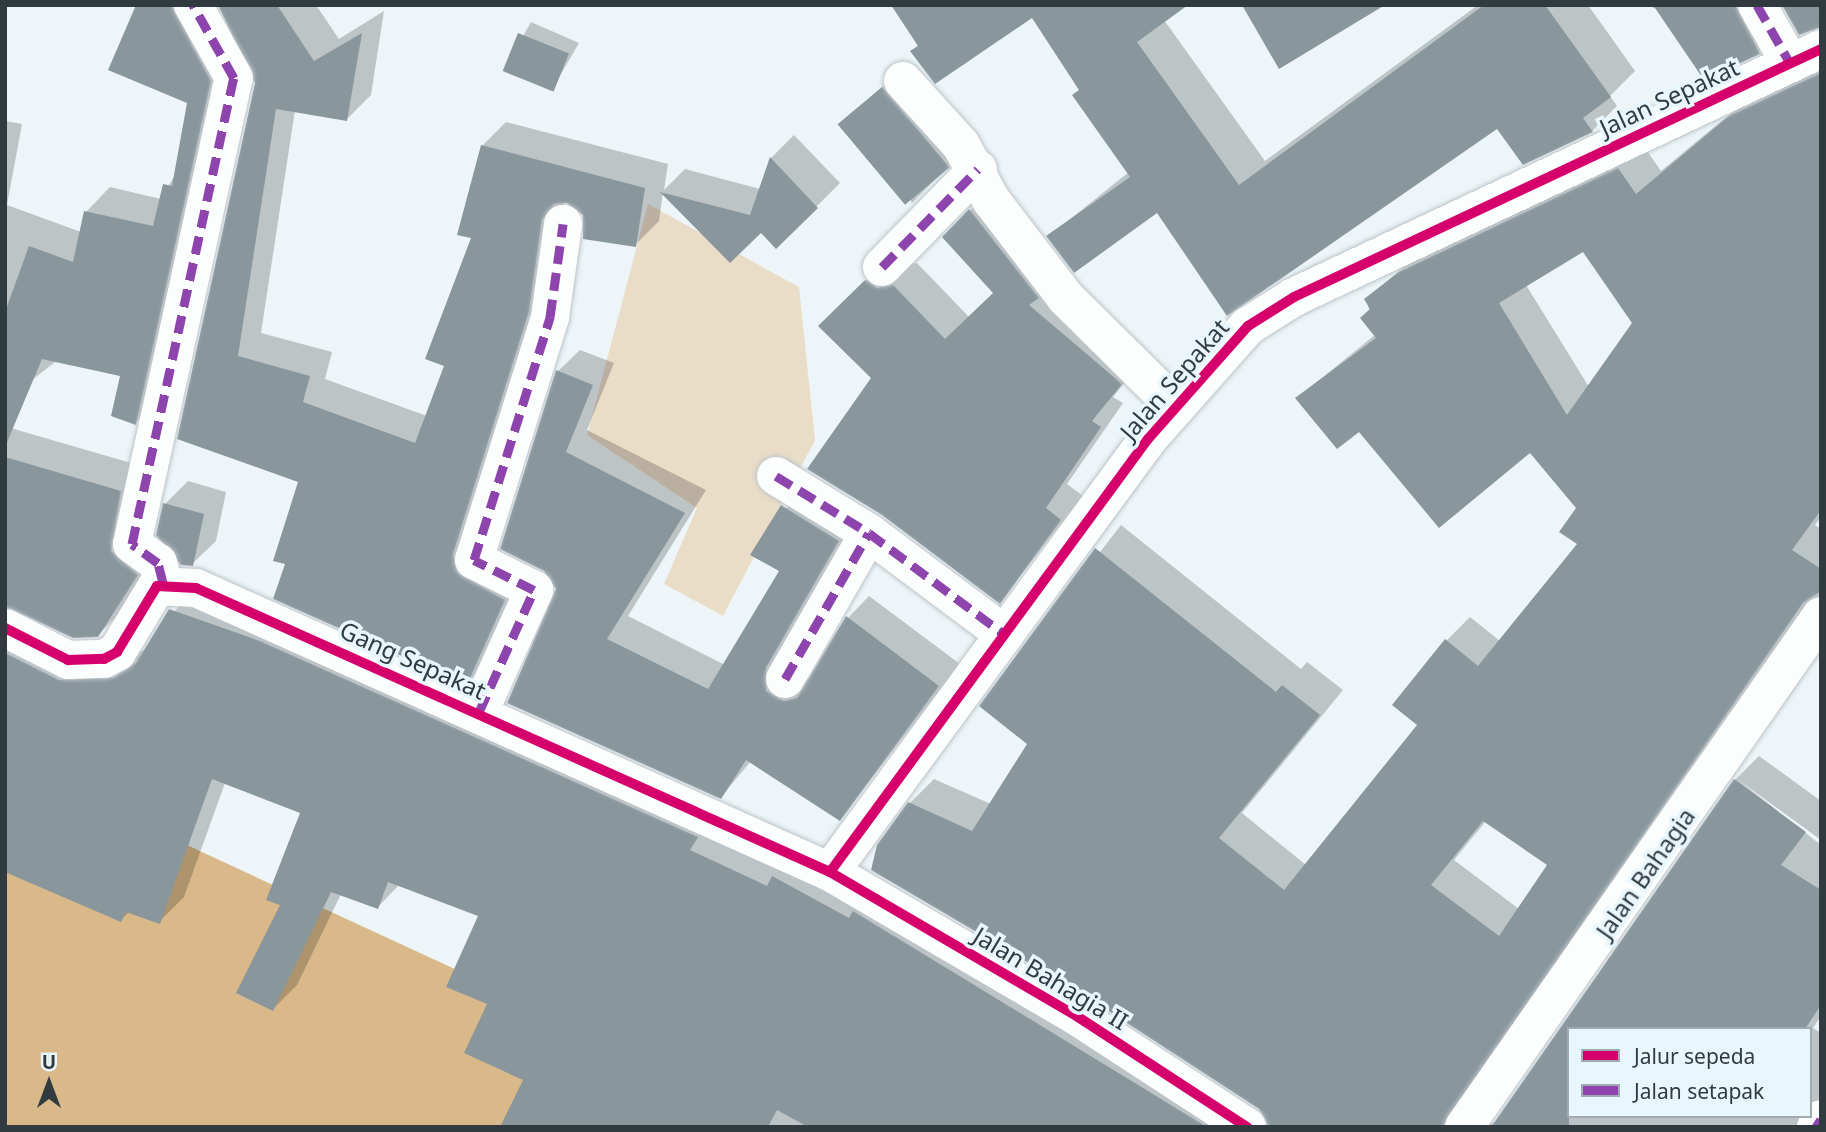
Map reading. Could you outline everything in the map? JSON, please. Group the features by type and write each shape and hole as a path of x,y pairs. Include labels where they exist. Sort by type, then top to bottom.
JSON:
{"street":[{"path":"5,628 68,660 104,659 117,652 163,583 158,563 132,544 234,78 192,5"},
{"path":"1757,5 1805,56"},
{"name":"Jalan Sepakat","path":"830,872 1175,406 1248,326 1294,297 1805,56"},
{"path":"904,81 978,169 991,200 1066,298 1175,406"},
{"path":"882,267 978,169"},
{"path":"479,712 534,590 474,560 550,317 563,224"},
{"path":"776,476 869,533 1004,634"},
{"path":"785,679 869,533"},
{"name":"Gang Sepakat","path":"163,583 196,587 830,872"},
{"name":"Jalan Bahagia","path":"1464,1127 1821,616"},
{"name":"Jalan Bahagia II","path":"830,872 1078,1017 1247,1127"},
{"path":"1816,1127 1821,1119"}],"shaded area":[{"path":"648,204 799,287 815,440 723,616 664,584 697,508 587,435"},
{"path":"5,761 459,971 591,1127 5,1127"}],"building":[{"path":"136,5 171,5 211,81 136,425 111,416 120,376 42,359 5,447 5,312 29,246 73,262 84,211 153,226 163,184 172,186 187,103 108,70"},
{"path":"218,5 277,5 314,61 362,33 347,121 276,109 238,356 310,376 303,402 415,443 444,366 425,359 471,238 457,235 481,145 645,188 636,247 583,239 583,215 567,203 554,204 542,220 529,312 453,554 457,573 505,600 467,685 273,599 285,564 273,561 298,482 177,439 255,83"},
{"path":"891,5 1188,5 1137,42 1239,185 1484,5 1545,5 1611,97 1583,118 1593,132 1523,165 1497,129 1227,316 1157,213 1074,273 1046,236 1130,177 1072,95 1079,90 1032,18 935,84 910,51 918,46"},
{"path":"1242,5 1385,5 1279,69"},
{"path":"1653,5 1735,5 1760,54 1704,80"},
{"path":"1782,5 1821,5 1821,27 1799,35"},
{"path":"518,33 569,54 554,92 503,71"},
{"path":"1821,73 1821,510 1792,550 1821,569 1821,591 1803,603 1442,1127 1269,1127 1259,1109 1090,999 871,870 877,845 908,802 972,831 1027,744 979,706 1095,548 1276,692 1282,685 1320,715 1219,838 1284,890 1417,725 1392,705 1445,639 1478,666 1577,544 1559,532 1576,508 1530,453 1439,528 1359,432 1337,449 1295,398 1376,338 1360,318 1370,309 1364,299 1399,272 1618,168 1636,194 1729,116","holes":["1583,252 1632,323 1567,415 1499,303","1483,821 1547,865 1499,936 1431,885"]},
{"path":"882,87 949,167 905,205 838,124"},
{"path":"770,157 818,208 776,249 761,233 730,263 660,192 750,215"},
{"path":"969,209 1039,298 1029,305 1122,384 1092,421 1101,427 1046,508 1061,520 1000,604 882,515 807,469 871,378 818,326 865,280 877,288 893,285 945,339 993,293 942,237"},
{"path":"556,370 593,385 566,452 685,513 607,639 708,689 779,571 750,555 781,505 839,541 766,668 766,691 784,701 797,698 846,616 939,686 840,821 746,760 721,799 507,703 556,589 544,571 500,549"},
{"path":"5,457 121,491 111,551 138,575 98,637 73,638 5,606"},
{"path":"163,503 204,514 193,566 181,565 156,535"},
{"path":"169,609 260,641 698,837 690,850 767,886 772,876 849,918 853,911 1207,1127 808,1127 777,1110 768,1127 500,1127 523,1080 464,1053 487,1004 446,987 478,916 388,882 378,909 331,892 273,1011 236,993 280,905 266,900 300,813 212,779 160,924 126,912 121,922 5,872 5,653 59,680 114,678 136,663"},
{"path":"1734,779 1806,832 1781,865 1821,890 1821,1005 1806,1027 1567,1027 1569,1127 1491,1127"}],"marked path":[{"path":"163,583 158,563 132,544 234,78 193,5"},
{"path":"1757,5 1790,63"},
{"path":"882,267 978,169"},
{"path":"479,712 534,590 474,560 550,317 563,224"},
{"path":"776,476 869,533 1004,634"},
{"path":"785,679 869,533"},
{"path":"1816,1127 1821,1119"}],"cycle path":[{"path":"830,872 1148,439 1248,326 1294,297 1821,49"},
{"path":"5,628 68,660 104,659 117,652 157,586 196,588 830,872 1078,1017 1247,1127"}]}
